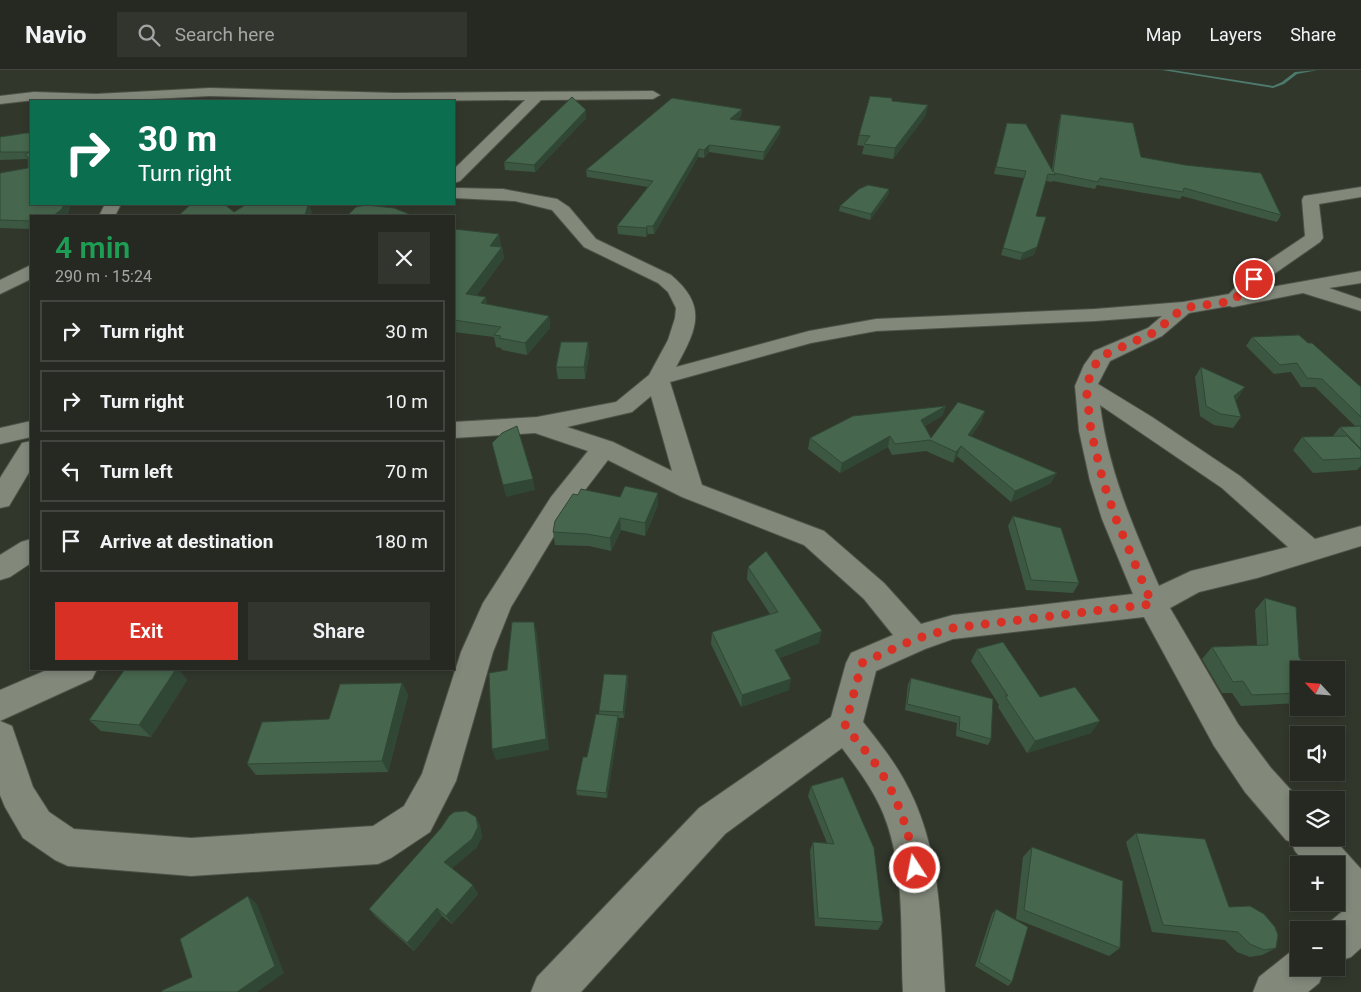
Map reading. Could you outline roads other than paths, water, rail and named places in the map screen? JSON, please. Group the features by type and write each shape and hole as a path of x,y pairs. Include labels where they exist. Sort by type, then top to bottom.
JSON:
{"street":[{"path":"0,100 34,96 94,100 210,92 392,99 653,95"},
{"path":"455,177 537,96"},
{"path":"1233,301 1254,279 1314,238 1310,200 1361,192"},
{"path":"455,194 506,194 563,208 590,243 643,267 666,280 684,300 686,316 680,339 658,380 690,492"},
{"path":"359,215 369,205"},
{"path":"0,288 30,272"},
{"path":"455,430 537,425 588,416 624,407 658,380 695,368 809,338 876,325 1095,315 1183,308 1233,301 1361,277"},
{"path":"1306,288 1361,304"},
{"path":"1183,308 1155,332 1102,356 1095,365 1086,386 1091,431 1103,481 1116,519 1152,604 1226,735 1258,780 1290,817"},
{"path":"1086,386 1144,422 1231,482 1312,552"},
{"path":"537,425 604,448 690,492 814,538 874,591 915,639"},
{"path":"0,436 30,429"},
{"path":"0,737 18,795 36,825 68,847 191,857 378,845 417,819 438,781 477,652 498,602 560,504 604,448"},
{"path":"0,499 30,451"},
{"path":"552,992 712,821 845,726 862,663 915,639 953,628 1152,604 1191,582 1312,552 1361,536"},
{"path":"0,569 30,550"},
{"path":"0,706 79,670"},
{"path":"845,726 879,769 902,815 913,852 919,900 924,992"},
{"path":"1315,846 1324,856"},
{"path":"1345,880 1361,899"},
{"path":"1345,935 1361,922"},
{"path":"1274,992 1294,976"}],"waterway":[{"path":"1164,70 1273,87 1283,83 1296,73 1316,70"}]}
